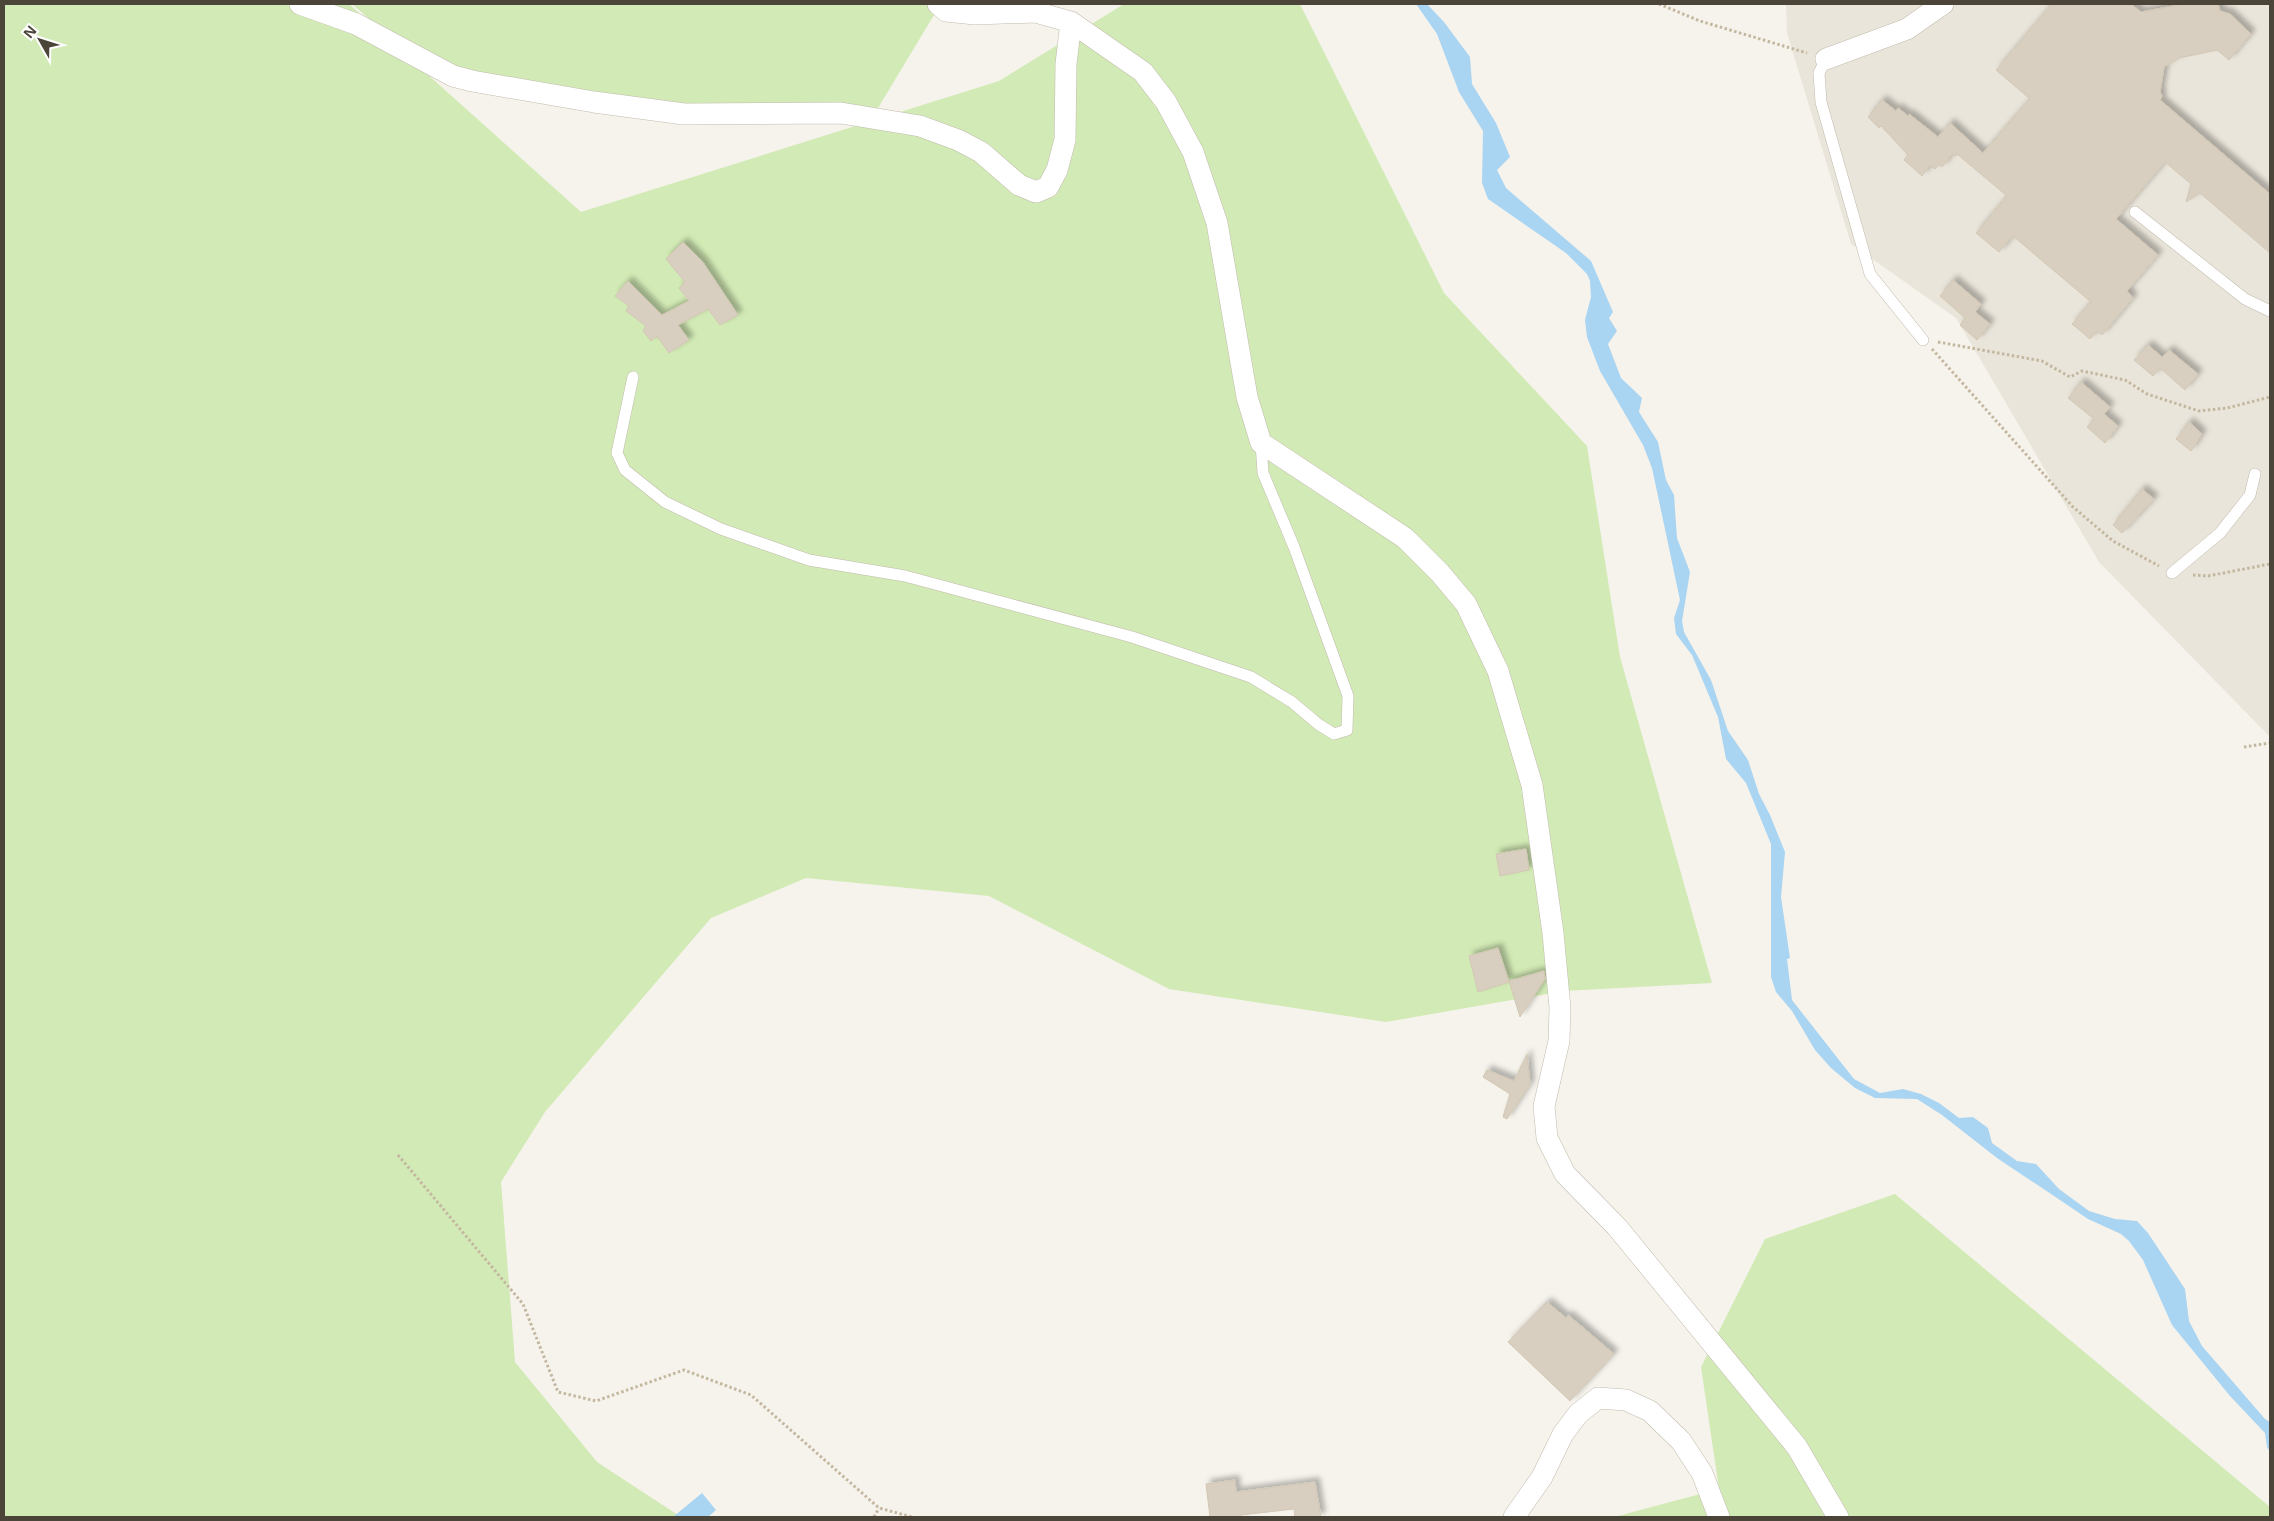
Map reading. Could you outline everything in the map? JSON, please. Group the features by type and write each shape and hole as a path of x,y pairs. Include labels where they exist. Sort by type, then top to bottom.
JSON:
{"street":[{"path":"300,4 356,24 453,76 472,81 594,102 684,114 841,113 920,126 958,140 981,152 1019,185 1036,192 1048,187 1057,170 1065,140 1066,64 1071,22"},
{"path":"1826,58 1907,29 1943,4"},
{"path":"942,8 975,14 1035,12 1071,22 1143,72 1166,102 1194,152 1217,223 1246,397 1261,443 1405,538 1440,573 1466,604 1498,671 1532,785 1553,933 1560,1008 1559,1041 1544,1106 1548,1138 1565,1174 1617,1227 1797,1447 1838,1517"},
{"path":"1514,1517 1542,1477 1563,1434 1578,1414 1598,1398 1626,1400 1650,1411 1681,1441 1702,1473 1719,1517"}],"lane":[{"path":"1826,58 1819,73 1822,102 1870,274 1923,340"},
{"path":"2136,212 2245,298 2270,311"},
{"path":"633,377 616,453 625,470 665,502 722,529 809,560 906,576 1132,637 1251,678 1292,702 1318,724 1334,734 1347,730 1348,696 1294,547 1263,473 1261,443"},
{"path":"2172,573 2220,533 2250,495 2255,474"}],"path":[{"path":"1659,4 1700,21 1826,58"},
{"path":"1923,340 2042,361 2070,378 2082,371 2125,380 2147,394 2199,411 2227,408 2270,397"},
{"path":"1923,340 2073,508 2114,541 2172,573 2208,576 2270,564"},
{"path":"2244,747 2270,743"},
{"path":"398,1156 524,1304 558,1392 596,1402 684,1370 752,1396 879,1508 912,1517"},
{"path":"874,1517 879,1508"}],"shaded area":[{"path":"1786,4 2270,4 2270,737 2099,562 1956,318 1851,244 1787,33"}],"green space":[{"path":"4,4 349,4 581,212 999,81 1124,4 1300,4 1444,293 1587,446 1620,657 1712,983 1564,991 1386,1022 1169,989 989,896 806,878 711,918 545,1112 501,1182 515,1362 597,1462 681,1517 4,1517"},
{"path":"352,4 937,4 937,10 878,108 675,123 433,74"},
{"path":"1895,1194 2270,1507 2270,1517 1614,1517 1719,1489 1701,1367 1765,1239"}],"water":[{"path":"1416,4 1427,4 1444,22 1470,57 1472,84 1496,123 1510,157 1497,170 1506,188 1591,261 1613,312 1609,318 1617,331 1608,344 1621,378 1642,398 1639,412 1658,442 1666,480 1674,495 1677,538 1690,572 1682,621 1684,632 1711,680 1728,731 1748,760 1759,794 1785,852 1781,897 1790,958 1787,959 1792,1000 1854,1079 1880,1093 1903,1089 1921,1094 1939,1103 1959,1118 1973,1117 1988,1128 1992,1143 2017,1161 2036,1164 2059,1189 2089,1211 2115,1219 2137,1221 2148,1233 2185,1289 2189,1321 2202,1346 2265,1419 2270,1422 2270,1452 2267,1447 2265,1433 2230,1396 2172,1325 2143,1260 2129,1241 2121,1234 2088,1219 1997,1158 1942,1115 1917,1099 1875,1098 1855,1088 1831,1068 1815,1050 1792,1011 1776,992 1771,977 1771,844 1746,783 1726,759 1718,717 1692,655 1676,634 1674,618 1680,600 1652,468 1643,445 1600,371 1587,337 1585,320 1591,297 1590,281 1587,274 1566,253 1488,199 1482,183 1483,131 1459,92 1437,34"},
{"path":"702,1493 716,1510 708,1517 673,1517"}],"building":[{"path":"2052,4 2131,4 2141,12 2184,4 2218,4 2220,11 2230,14 2251,34 2229,60 2217,50 2179,58 2164,67 2160,92 2162,96 2160,100 2270,194 2270,253 2200,193 2186,202 2191,184 2165,162 2116,219 2158,255 2127,291 2133,298 2102,335 2097,331 2090,339 2072,324 2091,302 2013,236 1999,252 1976,233 2007,196 1957,154 1956,156 1952,154 1942,167 1939,164 1935,169 1930,165 1922,176 1904,160 1908,155 1881,126 1879,128 1868,117 1882,100 1896,111 1898,108 1908,116 1909,114 1938,137 1950,123 1983,153 2030,99 1996,70"},
{"path":"683,242 702,261 738,315 720,325 708,309 678,325 689,340 669,353 657,336 651,341 643,331 646,326 626,311 629,306 615,296 628,281 662,315 689,301 679,288 685,282 666,259"},
{"path":"1953,280 1981,304 1975,312 1990,324 1977,340 1960,325 1965,318 1940,296"},
{"path":"2148,345 2162,357 2169,350 2198,374 2185,390 2160,368 2153,376 2134,360"},
{"path":"2081,382 2110,407 2104,414 2118,426 2105,443 2087,427 2094,419 2068,398"},
{"path":"2189,422 2202,434 2191,451 2176,439"},
{"path":"2142,489 2154,499 2122,533 2113,525"},
{"path":"1526,849 1529,870 1500,876 1496,854"},
{"path":"1498,948 1509,982 1478,992 1469,956"},
{"path":"1544,971 1545,979 1520,1017 1509,981"},
{"path":"1527,1054 1530,1084 1507,1119 1503,1117 1510,1094 1483,1077 1487,1070 1514,1081"},
{"path":"1547,1302 1566,1318 1568,1315 1614,1354 1570,1401 1508,1342"},
{"path":"1235,1480 1236,1492 1315,1482 1321,1517 1295,1517 1294,1509 1241,1515 1242,1517 1210,1517 1206,1484"}]}
